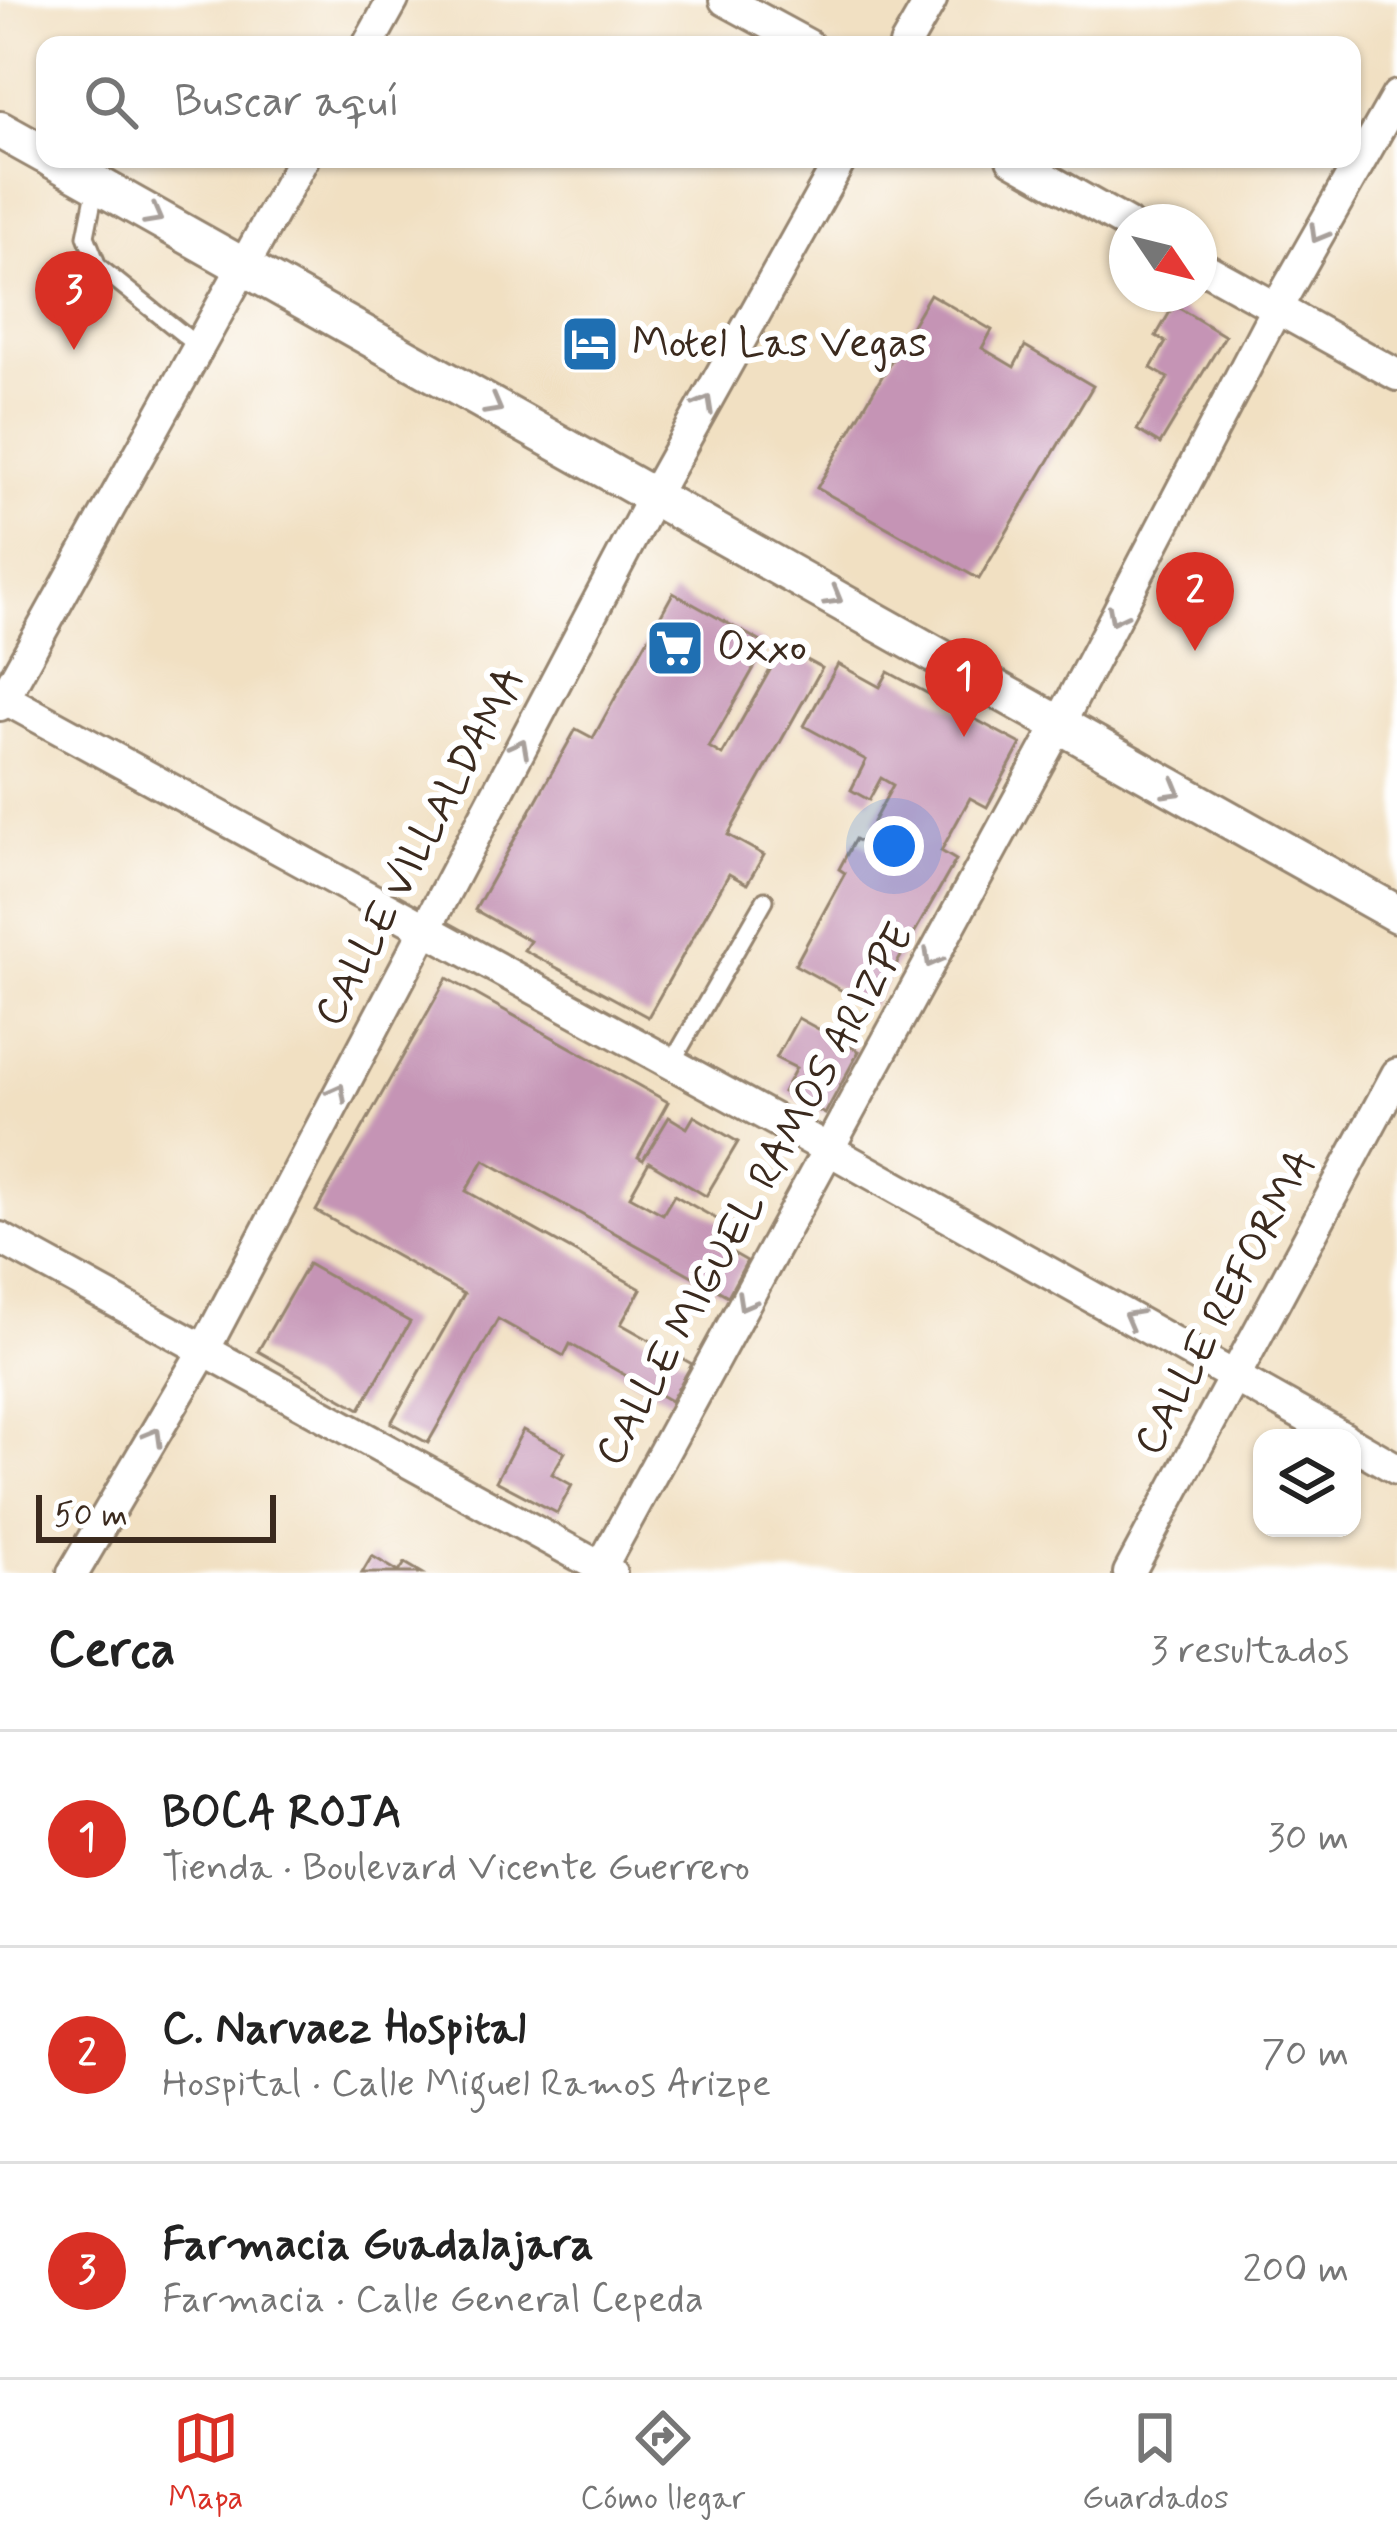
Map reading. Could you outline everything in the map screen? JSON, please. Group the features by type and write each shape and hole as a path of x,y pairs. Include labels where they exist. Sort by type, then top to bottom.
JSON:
{"street":[{"path":"373,36 393,0"},
{"path":"725,0 791,36"},
{"path":"910,36 932,0"},
{"name":"CALLE MIGUEL RAMOS ARIZPE","path":"1361,159 1397,96"},
{"path":"0,130 36,150"},
{"path":"68,168 1397,914"},
{"path":"298,168 1,700 828,1150 1328,1429"},
{"name":"CALLE VILLALDAMA","path":"74,1573 202,1352 655,495 836,168"},
{"path":"1028,168 1109,214"},
{"name":"CALLE MIGUEL RAMOS ARIZPE","path":"603,1571 1059,725 1276,309 1356,168"},
{"path":"1217,275 1397,374"},
{"name":"CALLE REFORMA","path":"1129,1573 1397,1073"},
{"path":"0,1238 603,1571"},
{"path":"1361,1448 1397,1469"}],"lane":[{"path":"96,184 86,236 98,266 199,347"},
{"path":"670,1066 765,900"}],"building":[{"path":"930,294 992,330 982,348 1014,367 1025,346 1093,386 979,579 817,488"},
{"path":"1170,312 1186,312 1225,336 1160,444 1137,430 1168,378 1151,368 1166,342 1156,336"},
{"path":"673,593 767,645 709,747 722,755 783,647 822,668 728,835 764,855 747,884 729,874 648,1017 524,950 530,941 475,910 576,729 593,738"},
{"path":"838,664 880,687 888,672 1021,744 987,807 970,798 941,851 956,860 872,1007 795,965 845,873 839,869 855,839 874,850 885,829 873,822 893,785 881,778 869,800 851,790 866,760 804,726"},
{"path":"447,978 668,1102 638,1157 643,1160 669,1117 687,1128 694,1116 738,1142 706,1196 649,1162 630,1196 663,1214 674,1195 722,1222 712,1241 747,1261 728,1296 484,1160 466,1191 641,1289 621,1324 692,1364 671,1401 570,1344 564,1356 498,1319 428,1443 391,1423 464,1294 316,1211"},
{"path":"798,1018 859,1051 825,1114 783,1092 796,1068 776,1058"},
{"path":"308,1264 410,1322 360,1409 258,1351"},
{"path":"523,1430 565,1452 552,1474 572,1485 557,1513 496,1481"},
{"path":"372,1556 399,1572 405,1563 422,1573 362,1573"}],"place":[{"name":"Motel Las Vegas","path":"590,344"},
{"name":"Farmacia Guadalajara","path":"74,350"},
{"name":"Oxxo","path":"675,648"},
{"name":"C. Narvaez Hospital","path":"1195,651"},
{"name":"BOCA ROJA","path":"964,737"}]}
